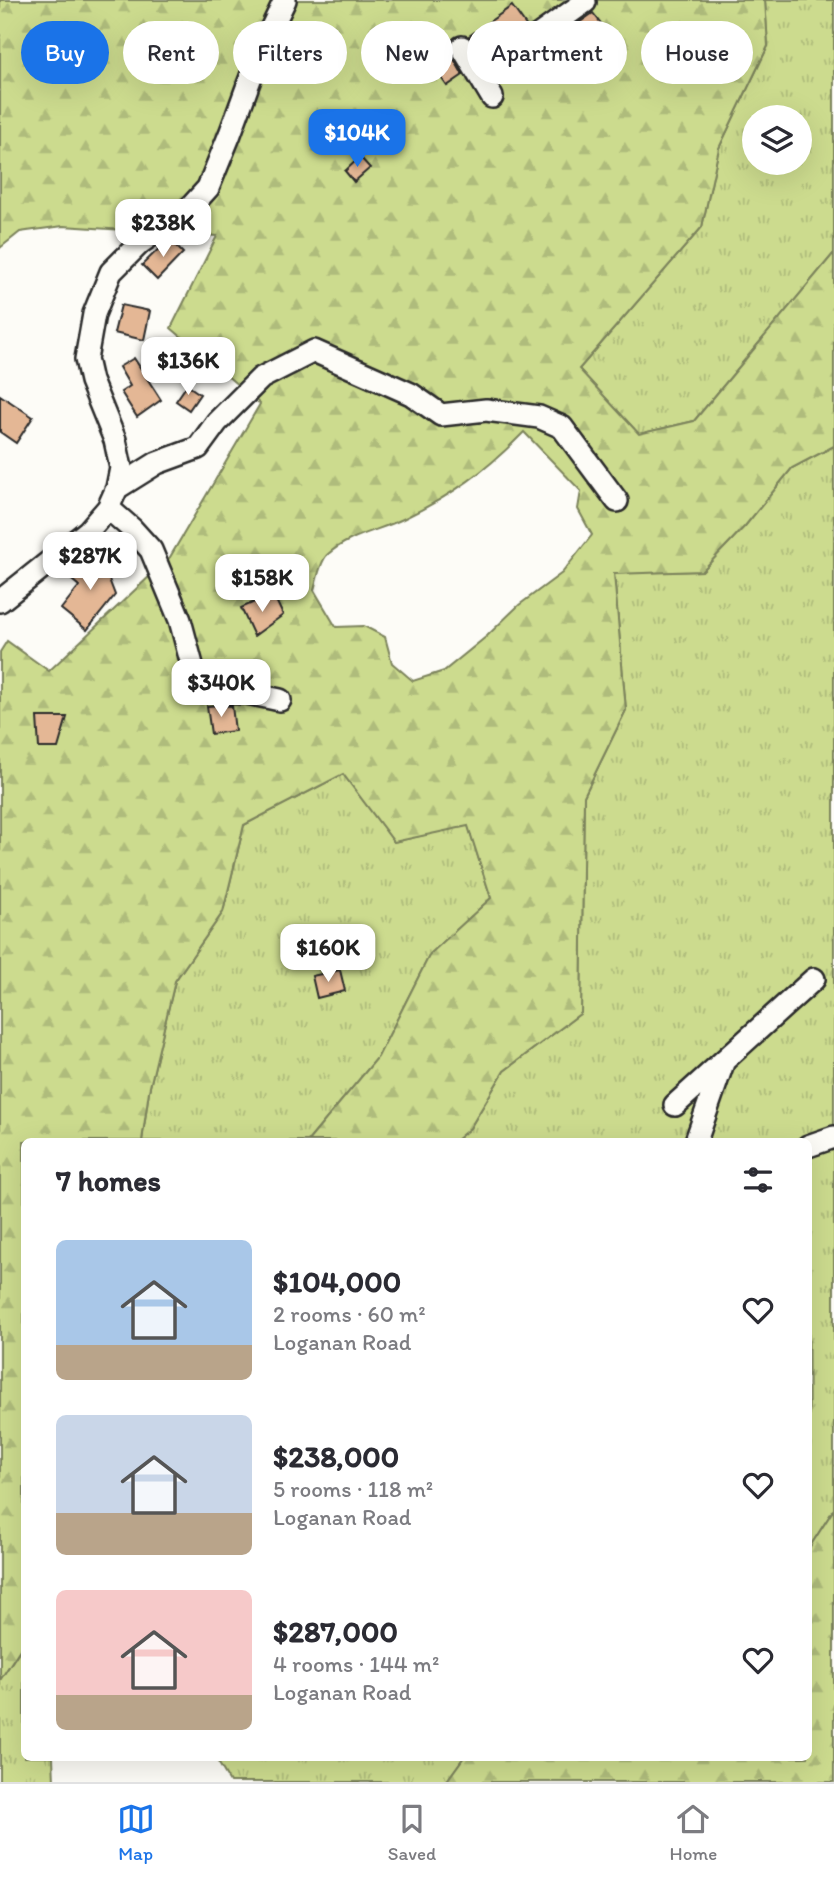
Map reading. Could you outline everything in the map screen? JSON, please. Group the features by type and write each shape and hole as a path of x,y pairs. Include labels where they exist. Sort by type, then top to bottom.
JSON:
{"street":[{"path":"0,601 88,531 108,509 117,488 121,468 115,440 90,381 86,359 94,314 111,272 140,243 187,211 208,188 260,52 285,0"},
{"path":"558,21 585,2 583,0"},
{"path":"462,47 467,55"},
{"path":"484,84 492,97"},
{"path":"117,488 157,463 198,448 217,422 261,378 314,351 411,394 441,415 486,410 539,417 562,428 617,501"},
{"path":"108,509 151,550 180,620 195,676 206,688 280,700"},
{"path":"675,1105 814,979"},
{"path":"697,1138 723,1061"},
{"path":"812,1145 834,1137"}],"green space":[{"path":"0,0 765,0 768,46 753,77 753,21 641,21 641,84 750,84 719,148 702,227 579,369 639,434 694,421 834,253 834,446 792,468 745,526 702,571 614,574 626,710 584,796 581,1013 504,1071 470,1128 458,1138 310,1138 378,1057 430,954 491,898 468,826 394,842 343,774 244,825 223,912 175,981 149,1091 142,1138 21,1138 21,1648 0,1680 0,652 7,641 49,671 170,557 260,404 171,328 217,236 63,226 20,232 0,248","holes":["524,432 581,491 578,509 592,535 562,573 519,605 487,636 444,671 413,681 392,663 385,637 364,626 336,627 314,590 322,562 336,548 438,501 496,459"]},
{"path":"765,0 834,0 834,253 694,421 639,434 579,369 702,227 719,148 750,84 753,84 753,77 768,46"},
{"path":"834,446 834,1509 812,1543 812,1138 458,1138 470,1128 504,1071 581,1013 584,796 626,710 614,573 702,571 745,526 792,468"},
{"path":"343,774 394,842 468,825 491,898 430,954 378,1057 310,1138 142,1138 149,1091 175,981 223,912 244,825"},
{"path":"834,1509 834,1782 446,1782 461,1761 812,1761 812,1543"},
{"path":"21,1648 21,1761 53,1761 54,1782 0,1782 0,1680"},
{"path":"217,1761 461,1761 446,1782 230,1782"}],"building":[{"path":"512,6 523,21 490,21"},
{"path":"593,13 599,21 582,21"},
{"path":"453,58 463,75 453,82"},
{"path":"360,157 370,168 354,182 345,171"},
{"path":"169,239 183,253 157,280 142,265"},
{"path":"121,305 150,311 144,340 114,333"},
{"path":"134,358 161,400 137,417 121,392 130,386 119,367"},
{"path":"187,385 200,394 189,410 176,401"},
{"path":"0,395 33,417 16,443 0,432"},
{"path":"97,548 115,595 87,630 61,609 79,586 72,580"},
{"path":"273,594 283,615 254,636 241,608"},
{"path":"207,706 232,706 235,731 211,734"},
{"path":"37,717 67,717 58,748 39,748"},
{"path":"340,970 345,991 317,998 312,976"}]}
